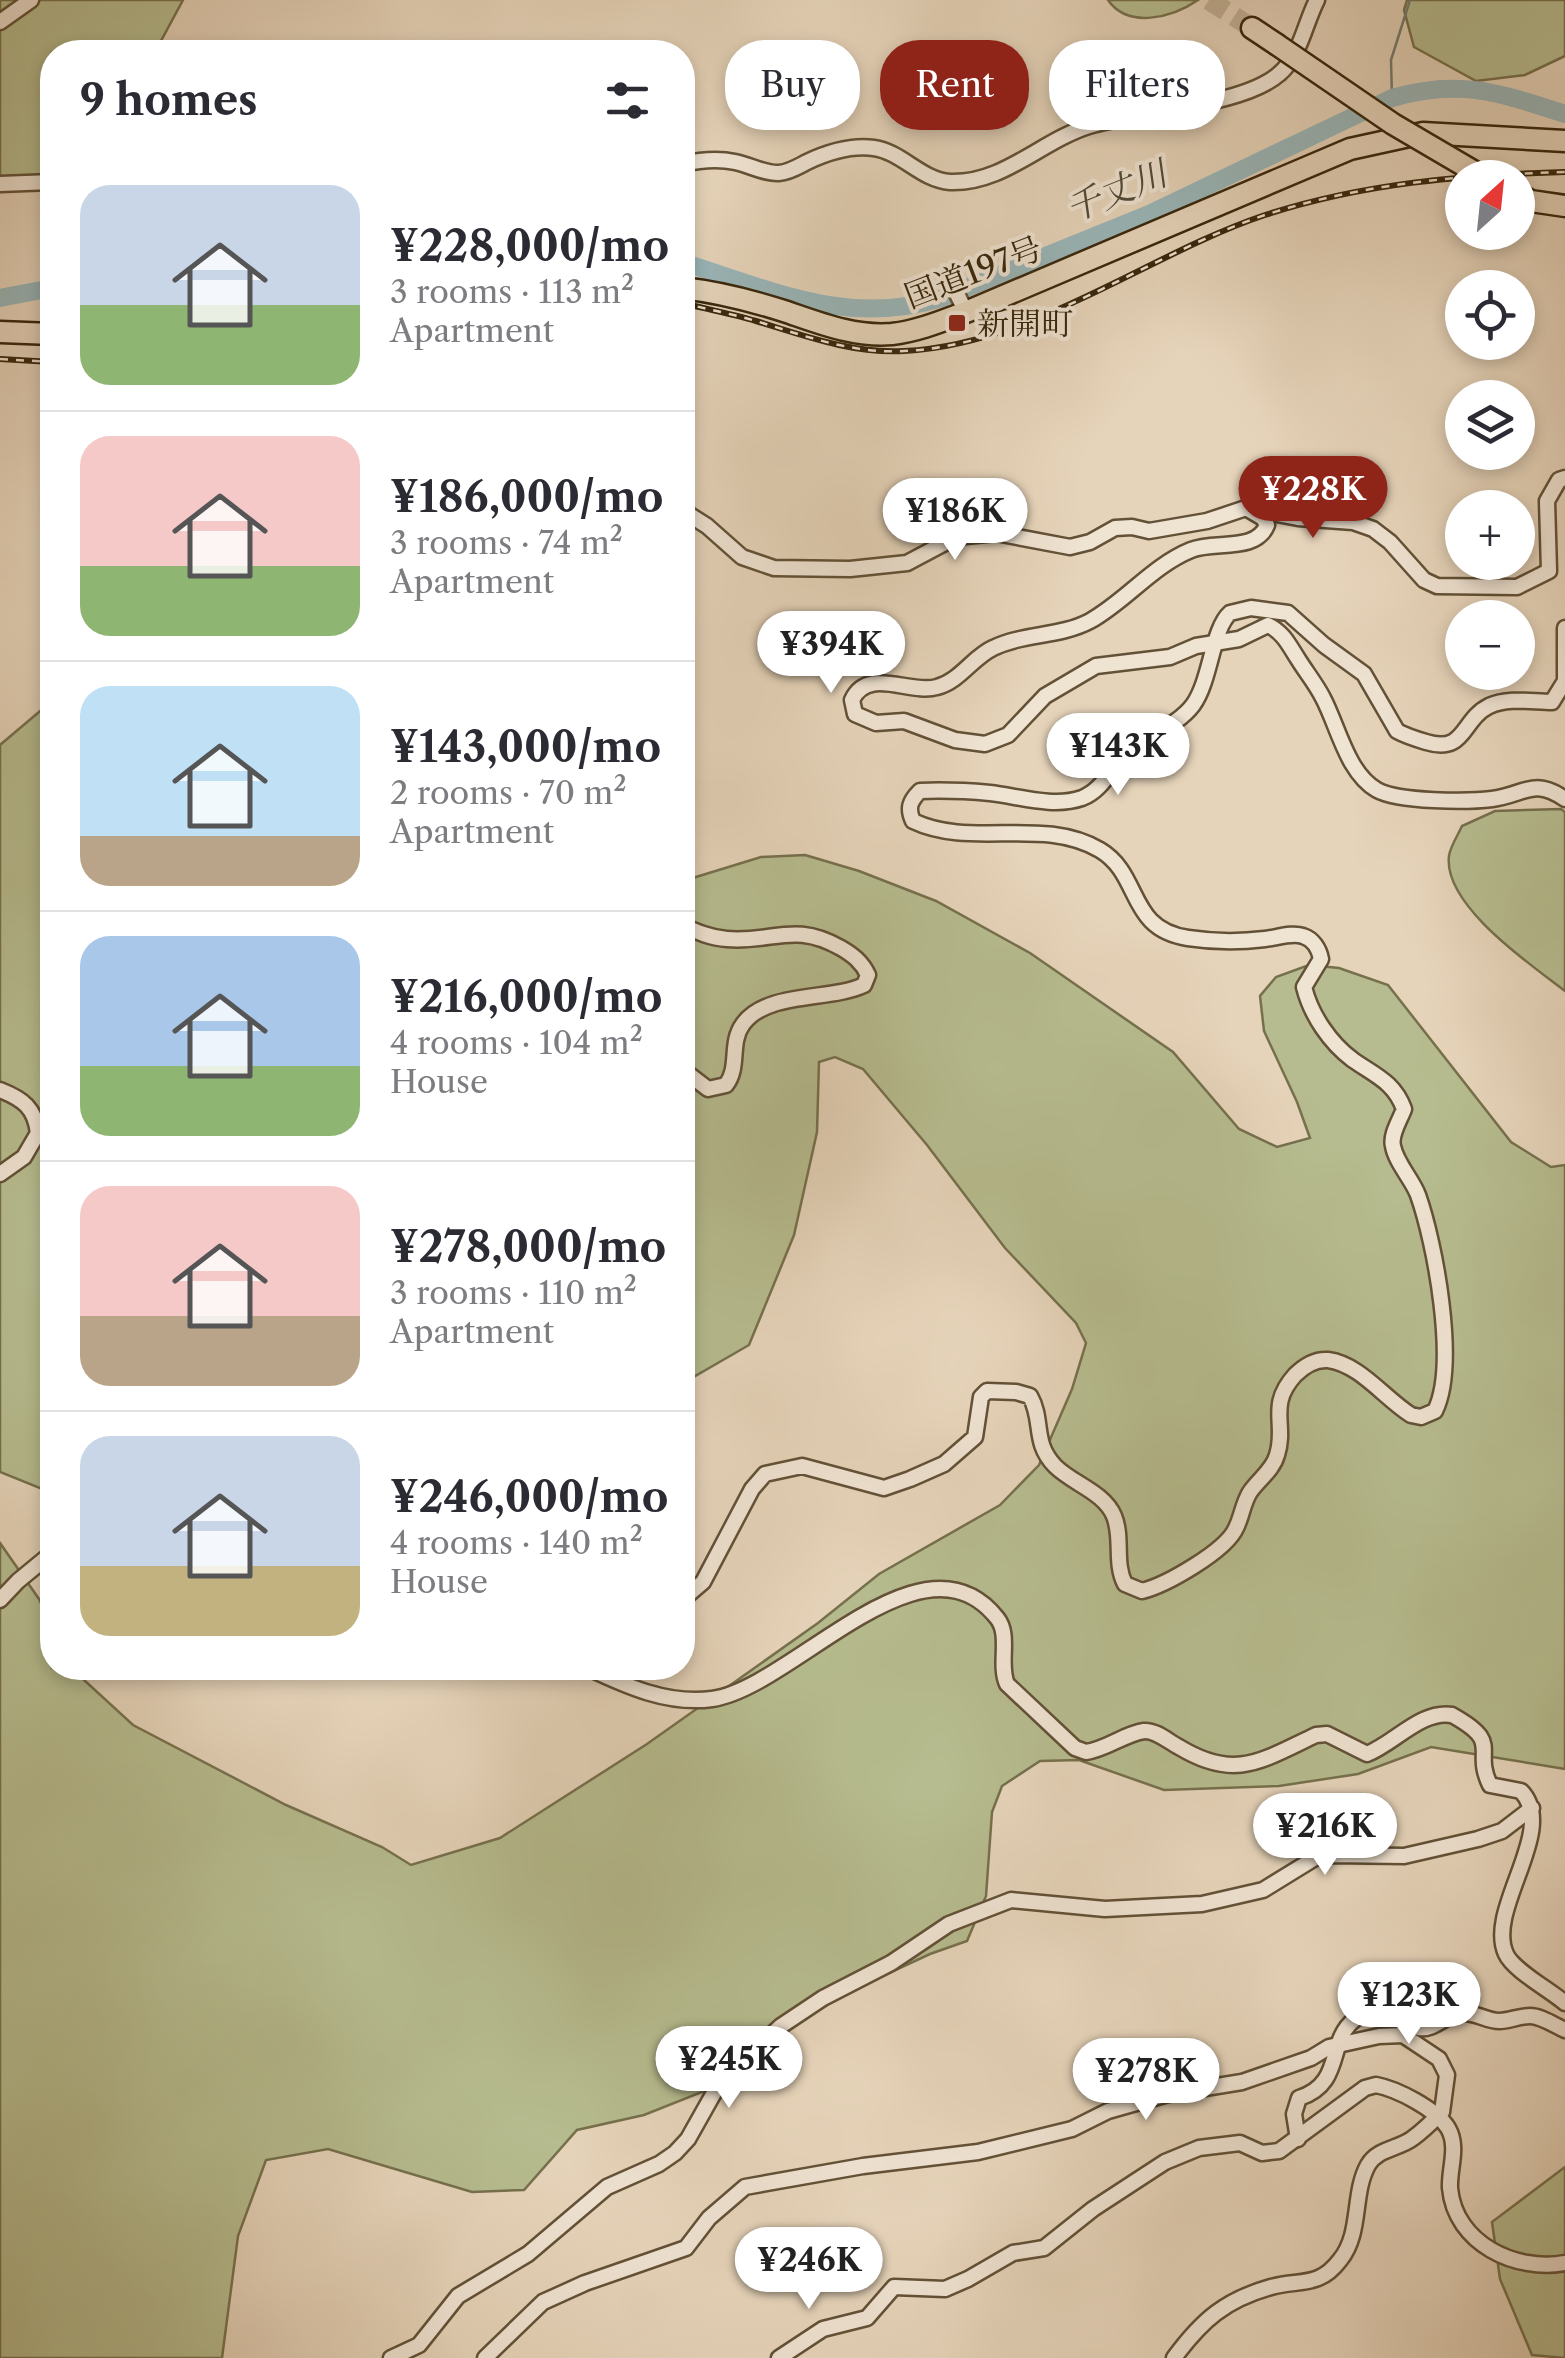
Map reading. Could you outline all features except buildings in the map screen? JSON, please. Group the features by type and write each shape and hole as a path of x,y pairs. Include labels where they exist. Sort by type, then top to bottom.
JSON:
{"highway":[{"path":"1252,28 1394,124 1455,160"},
{"name":"国道197号","path":"695,290 738,298 834,328 892,334 930,326 963,308 1350,149 1423,133 1565,141"},
{"path":"1535,199 1565,206"},
{"path":"0,332 40,334"}],"street":[{"path":"0,22 31,0"},
{"path":"695,161 733,161 777,173 831,152 872,148 936,179 977,180 1090,126 1208,102 1269,81 1289,62 1317,0"},
{"path":"0,184 40,182"},
{"path":"952,282 963,308"},
{"path":"695,520 752,562 774,568 808,569 907,563 956,537 996,533 1070,547 1090,542 1115,528 1149,530 1207,521 1246,508 1298,518 1354,522 1373,529 1424,580 1437,586 1517,587 1549,572 1548,500 1559,480 1565,478"},
{"path":"1246,508 1267,525 1258,538 1191,550 1157,570 1088,622 992,648 938,687 882,682 862,687 856,692 855,714 868,722 904,721 955,740 985,744 1008,734 1046,696 1096,666 1170,658 1196,646 1239,639 1268,625 1280,631 1322,696 1362,776 1376,789 1417,798 1490,800 1534,787 1565,799"},
{"path":"695,1589 703,1582 752,1489 766,1474 802,1466 884,1488 910,1480 944,1464 975,1437 981,1396 987,1391 1030,1396 1036,1408 1042,1450 1058,1469 1112,1510 1117,1524 1120,1575 1124,1584 1142,1591 1175,1578 1236,1530 1245,1501 1279,1452 1279,1401 1299,1370 1314,1361 1338,1363 1411,1415 1421,1417 1435,1411 1442,1384 1443,1311 1418,1195 1392,1147 1404,1109 1398,1092 1338,1046 1308,1005 1304,987 1321,958 1313,942 1300,934 1234,942 1167,933 1144,916 1123,874 1102,851 1052,834 957,834 931,830 913,821 909,811 911,800 920,791 954,790 1032,800 1083,798 1106,780 1128,750 1182,718 1200,694 1220,626 1230,613 1251,608 1288,613 1364,674 1396,731 1441,746 1453,744 1492,705 1507,701 1552,702 1565,682 1565,628"},
{"path":"695,931 724,939 804,932 822,937 860,961 868,975 864,985 848,992 793,999 752,1014 740,1028 731,1078 718,1089 708,1089 695,1079"},
{"path":"0,1090 27,1103 34,1112 38,1133 24,1157 0,1174"},
{"path":"0,1600 40,1563"},
{"path":"619,1680 660,1696 712,1699 755,1684 852,1620 894,1599 929,1589 969,1596 1000,1620 1002,1673 1008,1684 1075,1748 1086,1752 1144,1731 1219,1766 1241,1766 1327,1734 1367,1754 1383,1748 1429,1717 1444,1713 1480,1734 1490,1785 1521,1791 1532,1808 1526,1854 1508,1906 1503,1942 1506,1955 1514,1964 1565,2004"},
{"path":"391,2358 420,2345 458,2296 528,2254 607,2187 660,2164 675,2153 729,2074 781,2026 950,1924 1011,1900 1105,1908 1202,1904 1263,1890 1315,1858 1404,1856 1478,1839 1502,1831 1532,1808"},
{"path":"1298,2139 1294,2114 1299,2098 1315,2093 1325,2081 1355,2019 1382,2013 1427,2028 1460,2012 1498,2021 1534,2016 1565,2030"},
{"path":"486,2358 543,2302 584,2283 686,2248 709,2218 745,2188 864,2166 978,2152 1072,2129 1108,2111 1168,2094 1242,2082 1341,2044 1403,2035 1439,2059 1447,2076 1442,2112 1410,2141 1370,2160 1358,2186 1359,2204 1341,2259 1316,2282 1274,2286 1220,2309 1200,2324 1174,2358"},
{"path":"779,2358 823,2329 867,2318 894,2287 945,2288 968,2280 1013,2253 1044,2248 1093,2209 1166,2162 1199,2148 1229,2143 1262,2153 1279,2151 1365,2088 1376,2086 1438,2116 1453,2141 1451,2194 1456,2213 1483,2246 1512,2261 1546,2266 1565,2263"}],"green space":[{"path":"0,0 183,0 161,40 40,40 40,181 0,185"},
{"path":"1108,0 1198,0 1176,12 1151,18 1127,15"},
{"path":"1407,0 1565,0 1565,56 1525,75 1476,81 1414,47 1404,10"},
{"path":"40,711 40,1488 0,1472 0,745"},
{"path":"1495,811 1565,812 1565,991 1511,949 1474,913 1451,875 1449,856 1462,826"},
{"path":"805,855 859,871 936,901 1030,953 1173,1052 1239,1129 1277,1147 1310,1138 1264,1031 1260,996 1276,977 1309,965 1339,968 1388,985 1511,1142 1551,1167 1565,1165 1565,1769 1431,1747 1358,1774 1279,1786 1164,1790 1079,1760 1040,1761 1002,1786 992,1812 986,1896 967,1941 807,2011 702,2092 644,2115 577,2130 524,2190 472,2192 328,2149 266,2160 238,2236 222,2358 0,2358 0,1543 40,1601 40,1680 84,1680 133,1725 286,1805 382,1847 411,1865 500,1838 647,1744 818,1623 879,1574 1000,1505 1039,1465 1072,1389 1086,1343 1076,1323 1005,1248 863,1069 835,1057 819,1062 817,1132 794,1235 749,1345 695,1376 695,877 761,857"},
{"path":"1565,2167 1565,2358 1532,2355 1500,2279 1492,2222"}],"waterway":[{"path":"1392,98 1391,60 1410,0"},
{"name":"千丈川","path":"695,266 810,301 874,309 907,306 942,298 1149,214 1392,98 1459,89 1500,94 1565,114"},
{"name":"千丈川","path":"0,298 40,290"}],"tunnel":[{"path":"1209,0 1252,28"}],"railway":[{"path":"695,306 866,350 904,351 952,345 1044,316 1221,232 1302,204 1414,183 1565,172"},
{"path":"0,359 40,361"}],"place":[{"name":"新開町","path":"957,323"}]}
